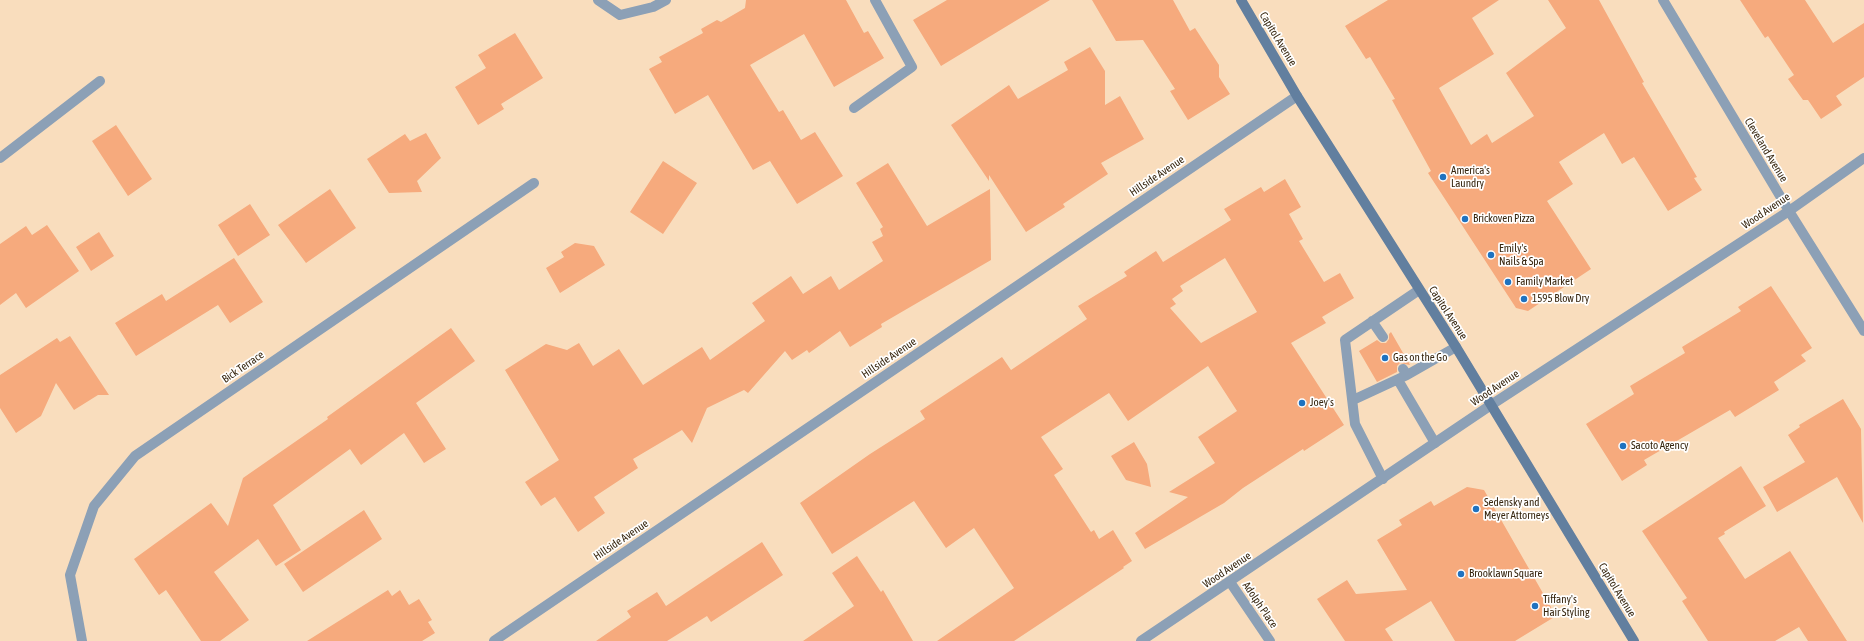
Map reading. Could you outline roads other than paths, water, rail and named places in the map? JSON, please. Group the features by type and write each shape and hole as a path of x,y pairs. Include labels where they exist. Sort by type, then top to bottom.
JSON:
{"main road":[{"name":"Capitol Avenue","path":"1241,0 1297,96 1456,347 1634,641"}],"street":[{"path":"598,0 620,15 653,6 666,0"},
{"path":"854,108 912,66 875,0"},
{"name":"Cleveland Avenue","path":"1663,0 1789,211 1864,331"},
{"path":"0,158 100,81"},
{"name":"Hillside Avenue","path":"494,641 1297,96"},
{"name":"Wood Avenue","path":"1142,641 1491,405 1789,211 1864,158"},
{"name":"Bick Terrace","path":"82,641 70,574 94,506 134,456 534,183"},
{"path":"1383,479 1355,424 1346,340 1419,290"},
{"path":"1372,321 1383,337"},
{"path":"1353,400 1398,380 1405,372 1456,347"},
{"path":"1398,380 1435,443"},
{"name":"Adolph Place","path":"1230,582 1270,641"}],"place":[{"name":"America's Laundry","path":"1443,177"},
{"name":"Brickoven Pizza","path":"1465,219"},
{"name":"Emily's Nails & Spa","path":"1491,255"},
{"name":"Family Market","path":"1508,282"},
{"name":"1595 Blow Dry","path":"1524,299"},
{"name":"Gas on the Go","path":"1385,358"},
{"name":"Joey's","path":"1302,403"},
{"name":"Sacoto Agency","path":"1623,446"},
{"name":"Sedensky and Meyer Attorneys","path":"1476,509"},
{"name":"Brooklawn Square","path":"1461,574"},
{"name":"Tiffany's Hair Styling","path":"1535,606"}]}
